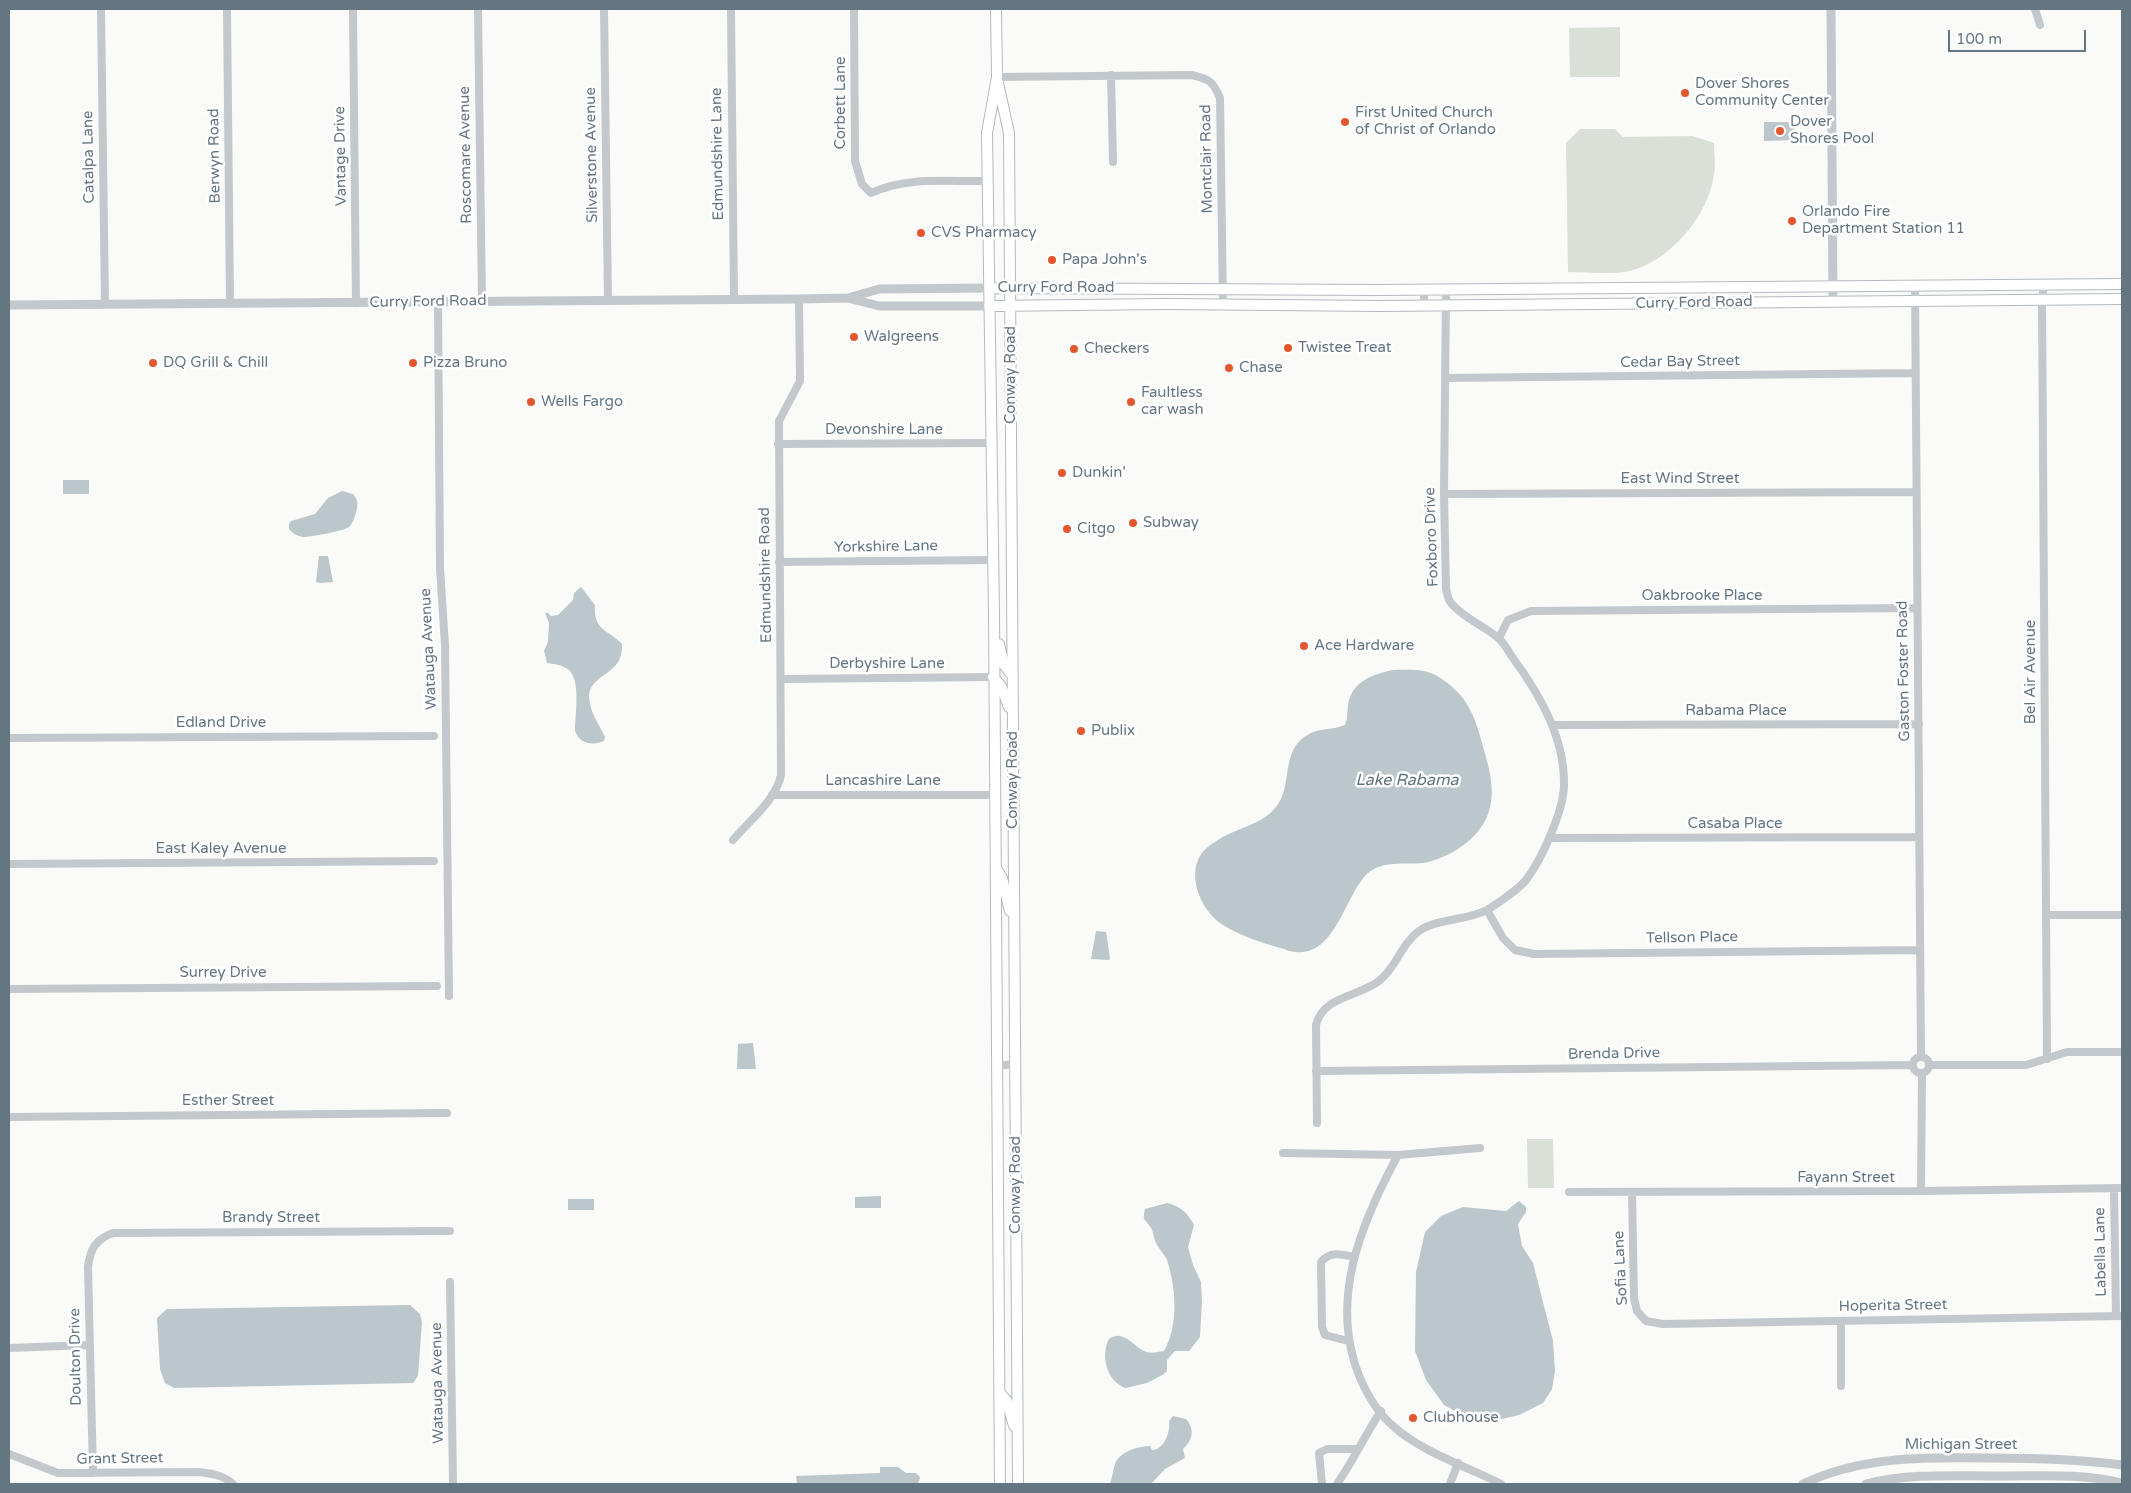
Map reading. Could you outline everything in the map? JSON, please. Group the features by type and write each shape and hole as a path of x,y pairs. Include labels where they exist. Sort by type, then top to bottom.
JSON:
{"main road":[{"name":"Conway Road","path":"996,9 997,77 987,133 987,181 994,613 1000,1484"},
{"name":"Conway Road","path":"997,77 1009,133 1018,1484"},
{"name":"Curry Ford Road","path":"989,288 1446,289 2122,284"},
{"name":"Curry Ford Road","path":"989,306 2122,300"},
{"path":"994,613 1000,655 1004,665 1012,675"},
{"path":"993,678 1004,694 1012,717"},
{"path":"995,866 1002,878 1014,926"},
{"path":"999,1392 1007,1401 1010,1410 1018,1449"}],"street":[{"name":"Catalpa Lane","path":"100,9 105,304"},
{"name":"Berwyn Road","path":"227,9 230,303"},
{"name":"Vantage Drive","path":"353,9 356,303"},
{"name":"Roscomare Avenue","path":"478,9 482,302"},
{"name":"Silverstone Avenue","path":"604,9 608,301"},
{"name":"Edmundshire Lane","path":"730,9 734,300"},
{"name":"Corbett Lane","path":"854,9 855,161 862,184 871,193 886,185 902,182 987,181"},
{"path":"1831,9 1833,301"},
{"path":"2035,9 2040,25"},
{"path":"1111,75 1113,162"},
{"name":"Montclair Road","path":"997,77 1192,75 1207,79 1215,86 1220,98 1222,305"},
{"name":"Bel Air Avenue","path":"2044,284 2042,300 2046,1059"},
{"name":"Gaston Foster Road","path":"1915,286 1922,1057"},
{"name":"Curry Ford Road","path":"9,305 799,299 848,298 879,289 989,288"},
{"path":"1265,305 1266,289"},
{"path":"1424,289 1424,305"},
{"name":"Foxboro Drive","path":"1317,1123 1316,1025 1318,1018 1325,1008 1333,1002 1351,996 1379,981 1398,960 1410,939 1420,931 1436,924 1486,910 1526,881 1551,838 1564,787 1561,756 1553,726 1530,681 1499,638 1450,602 1446,589 1444,494 1446,289"},
{"name":"Curry Ford Road","path":"848,298 879,306 989,306"},
{"name":"Edmundshire Road","path":"733,840 772,795 779,784 781,775 778,444 779,421 800,382 799,299"},
{"name":"Watauga Avenue","path":"438,302 440,568 445,645 449,996"},
{"name":"Cedar Bay Street","path":"1445,378 1915,373"},
{"name":"Devonshire Lane","path":"778,444 990,443"},
{"name":"East Wind Street","path":"1444,494 1916,492"},
{"name":"Yorkshire Lane","path":"779,562 992,560"},
{"name":"Oakbrooke Place","path":"1499,638 1508,620 1531,611 1917,608"},
{"name":"Derbyshire Lane","path":"781,679 993,678"},
{"name":"Rabama Place","path":"1553,726 1919,724"},
{"name":"Edland Drive","path":"9,738 434,736"},
{"name":"Lancashire Lane","path":"772,795 994,795"},
{"name":"Casaba Place","path":"1551,838 1919,837"},
{"name":"East Kaley Avenue","path":"9,864 434,861"},
{"name":"Tellson Place","path":"1486,910 1503,938 1515,950 1534,954 1920,950"},
{"path":"2046,915 2122,915"},
{"name":"Surrey Drive","path":"9,989 437,986"},
{"path":"1929,1065 2026,1065 2067,1052 2122,1052"},
{"path":"1922,1057 1927,1059 1929,1065 1927,1071 1922,1073 1916,1072 1913,1065 1915,1060 1922,1057"},
{"path":"996,1066 1015,1064"},
{"name":"Brenda Drive","path":"1316,1071 1913,1065"},
{"path":"1921,1192 1922,1073"},
{"name":"Esther Street","path":"9,1117 447,1113"},
{"path":"1284,1153 1398,1155 1480,1148"},
{"path":"1398,1155 1379,1189 1362,1230 1354,1257 1347,1299 1348,1341 1354,1363 1367,1392 1391,1425 1415,1443 1502,1484"},
{"name":"Fayann Street","path":"1569,1192 1921,1192 2118,1188"},
{"name":"Labella Lane","path":"2118,1188 2119,1316"},
{"name":"Sofia Lane","path":"1632,1193 1634,1298 1637,1311 1646,1322 1663,1324"},
{"name":"Brandy Street","path":"95,1242 103,1236 113,1233 450,1231"},
{"name":"Doulton Drive","path":"93,1473 88,1267 89,1256 95,1242"},
{"path":"1348,1341 1325,1335 1322,1327 1321,1262 1326,1256 1338,1254 1354,1257"},
{"name":"Watauga Avenue","path":"450,1282 452,1484"},
{"name":"Hoperita Street","path":"1663,1324 2119,1316"},
{"path":"1841,1321 1841,1386"},
{"path":"9,1348 89,1345"},
{"path":"1337,1484 1381,1411"},
{"path":"1322,1484 1319,1453 1327,1449 1357,1449"},
{"name":"Grant Street","path":"9,1454 58,1473 197,1472 213,1474 233,1484"},
{"name":"Michigan Street","path":"1802,1484 1881,1460 1922,1457 2075,1459 2122,1465"},
{"path":"1450,1484 1458,1463"},
{"name":"Michigan Street","path":"1866,1484 1920,1476 2062,1476 2122,1483"}],"shaded area":[{"path":"1620,27 1620,77 1570,77 1569,28"},
{"path":"1580,129 1615,129 1623,137 1692,136 1714,143 1715,162 1711,190 1696,220 1673,247 1645,266 1615,273 1568,272 1566,143"},
{"path":"1527,1139 1553,1139 1554,1188 1528,1188"}],"water":[{"name":"Dover Shores Pool","path":"1764,122 1795,122 1795,140 1764,141"},
{"path":"63,480 89,480 89,494 63,494"},
{"path":"342,491 353,494 357,502 357,509 349,527 334,532 303,537 289,529 291,521 315,514 328,498"},
{"path":"319,556 328,556 333,582 316,582"},
{"path":"581,587 595,605 596,620 602,628 622,644 618,662 594,683 590,689 591,708 605,737 604,741 595,743 583,741 575,731 576,687 571,672 556,664 547,663 544,651 548,642 549,623 545,613 551,616 558,615 573,600 574,593"},
{"name":"Lake Rabama","path":"1392,670 1415,670 1432,673 1448,683 1464,699 1474,717 1490,773 1491,806 1482,826 1469,841 1444,857 1423,863 1380,866 1368,873 1360,883 1330,934 1321,944 1310,951 1290,951 1251,938 1223,925 1209,912 1199,894 1195,874 1196,865 1201,854 1222,837 1263,819 1270,813 1276,807 1285,789 1290,758 1300,741 1313,732 1345,725 1350,697 1358,685 1370,677"},
{"path":"1096,931 1106,932 1109,960 1091,959"},
{"path":"753,1043 756,1069 737,1069 738,1044"},
{"path":"881,1196 881,1208 855,1208 855,1197"},
{"path":"568,1199 594,1199 594,1210 568,1210"},
{"path":"1519,1201 1526,1207 1526,1212 1518,1224 1522,1246 1533,1263 1553,1341 1555,1371 1552,1389 1543,1403 1519,1415 1493,1421 1458,1413 1444,1405 1426,1380 1415,1351 1416,1272 1425,1232 1441,1216 1463,1207 1506,1211"},
{"path":"1167,1203 1183,1211 1194,1225 1188,1247 1193,1265 1201,1282 1200,1337 1189,1351 1175,1351 1167,1360 1167,1371 1164,1374 1147,1383 1126,1388 1114,1380 1107,1368 1105,1353 1109,1339 1119,1336 1127,1339 1144,1351 1164,1351 1172,1330 1174,1294 1170,1271 1167,1260 1156,1243 1152,1230 1144,1216 1145,1209"},
{"path":"410,1305 420,1314 422,1322 418,1376 413,1383 174,1388 165,1383 160,1369 157,1318 167,1309"},
{"path":"1173,1416 1186,1419 1191,1427 1191,1438 1183,1449 1185,1458 1165,1469 1151,1484 1110,1484 1115,1464 1120,1456 1140,1447 1150,1446 1152,1450 1160,1447 1168,1435 1169,1421"},
{"path":"880,1467 898,1467 906,1473 916,1473 920,1477 918,1484 797,1484 796,1476 880,1473"}],"place":[{"name":"Dover Shores Community Center","path":"1685,93"},
{"name":"First United Church of Christ of Orlando","path":"1345,122"},
{"name":"Dover Shores Pool","path":"1780,131"},
{"name":"Orlando Fire Department Station 11","path":"1792,221"},
{"name":"CVS Pharmacy","path":"921,233"},
{"name":"Papa John's","path":"1052,260"},
{"name":"Walgreens","path":"854,337"},
{"name":"Twistee Treat","path":"1288,348"},
{"name":"Checkers","path":"1074,349"},
{"name":"DQ Grill & Chill","path":"153,363"},
{"name":"Pizza Bruno","path":"413,363"},
{"name":"Chase","path":"1229,368"},
{"name":"Wells Fargo","path":"531,402"},
{"name":"Faultless car wash","path":"1131,402"},
{"name":"Dunkin'","path":"1062,473"},
{"name":"Subway","path":"1133,523"},
{"name":"Citgo","path":"1067,529"},
{"name":"Ace Hardware","path":"1304,646"},
{"name":"Publix","path":"1081,731"},
{"name":"Clubhouse","path":"1413,1418"}]}
